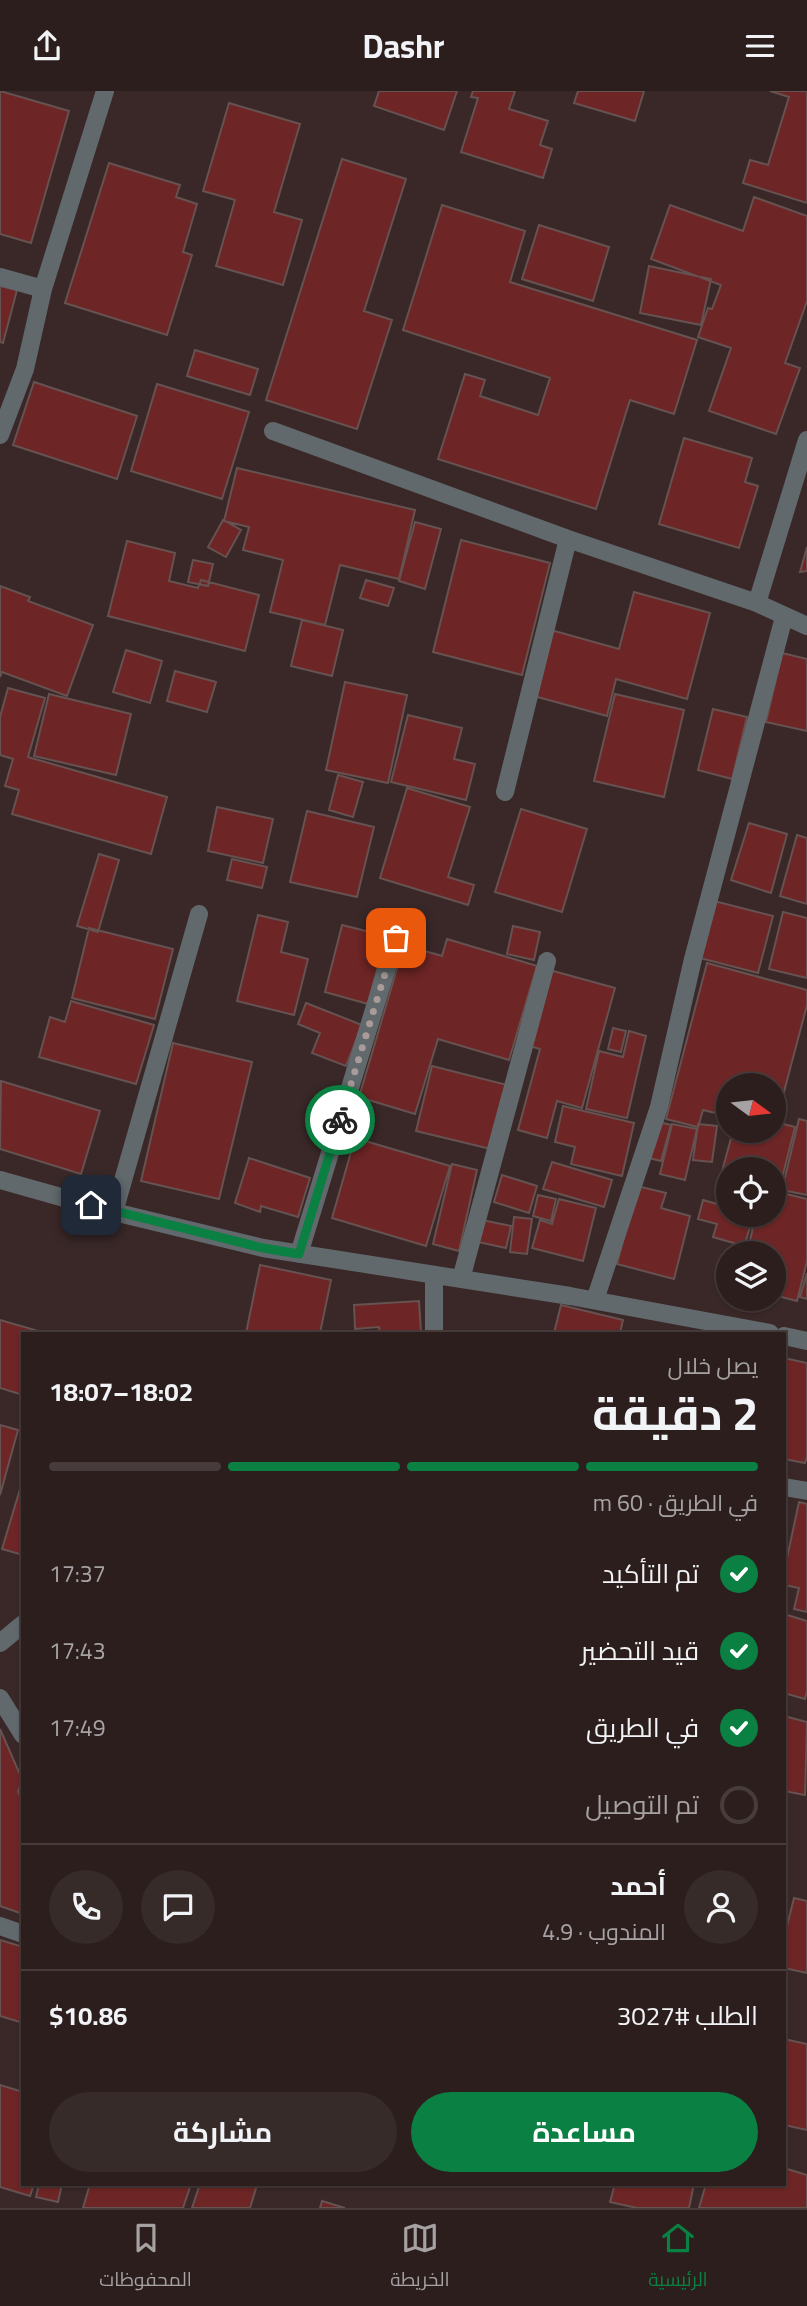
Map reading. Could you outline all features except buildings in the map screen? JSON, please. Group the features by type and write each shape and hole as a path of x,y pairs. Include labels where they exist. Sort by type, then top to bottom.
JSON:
{"street":[{"path":"0,435 25,369 43,289 99,93"},
{"path":"0,277 43,289"},
{"path":"273,431 568,539 757,603 807,626"},
{"path":"757,603 807,440"},
{"path":"505,792 568,539"},
{"path":"595,1300 659,1107 693,959 784,617"},
{"path":"114,1212 199,914"},
{"path":"299,1254 396,938"},
{"path":"461,1279 547,961"},
{"path":"0,1180 114,1212 263,1248 595,1300 765,1332"},
{"path":"434,1275 434,1332"},
{"path":"786,1336 807,1341"},
{"path":"786,1487 807,1491"},
{"path":"0,1643 21,1626"},
{"path":"0,1698 21,1732"},
{"path":"0,1926 21,1933"}],"way so far":[{"path":"340,1120 396,938"}],"route":[{"path":"91,1205 263,1248 299,1254 340,1120"}]}
